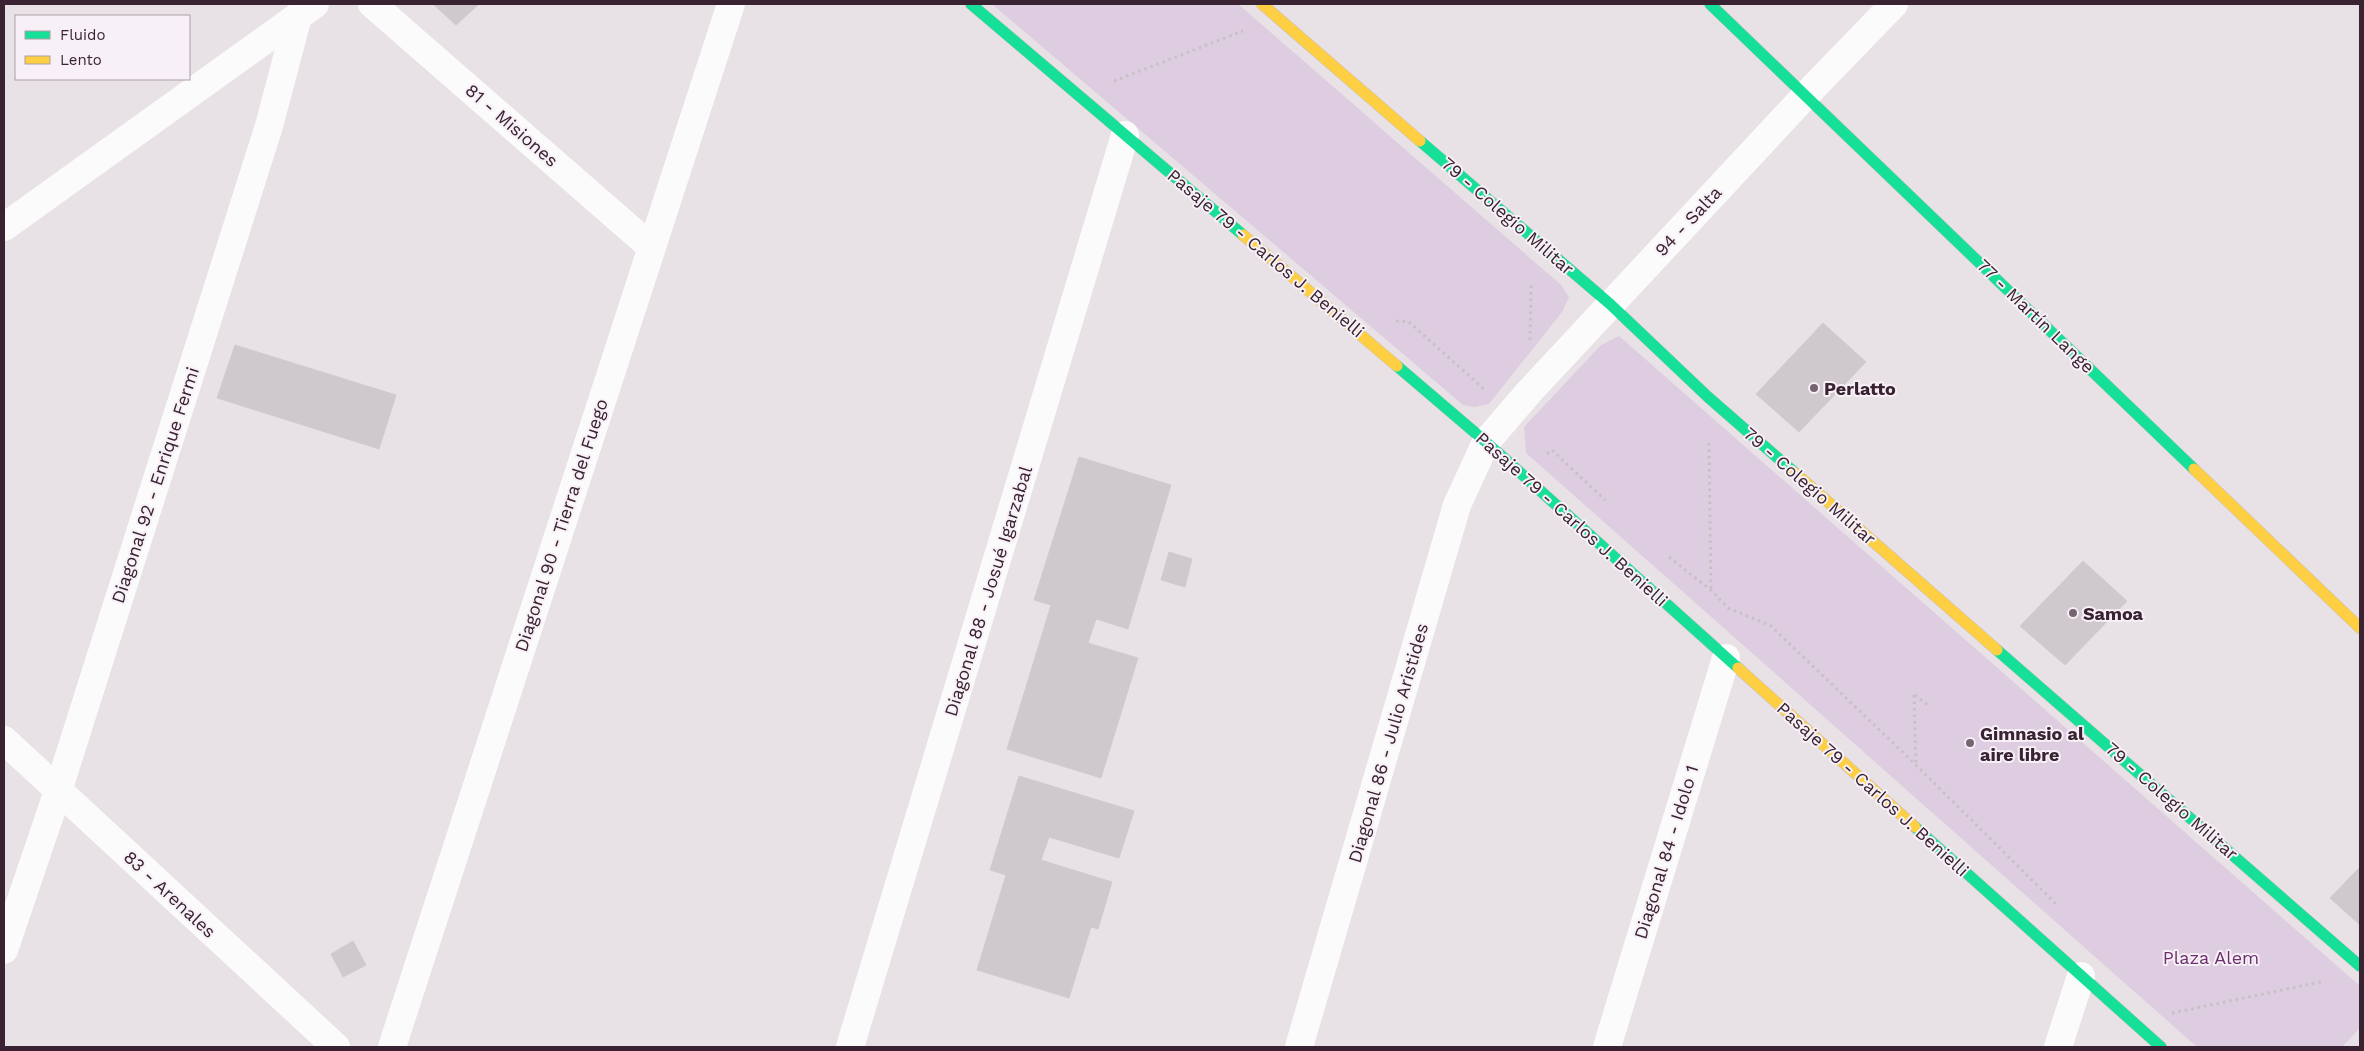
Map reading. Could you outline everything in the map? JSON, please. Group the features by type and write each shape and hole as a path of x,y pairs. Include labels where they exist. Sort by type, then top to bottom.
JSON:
{"street":[{"name":"81 - Misiones","path":"372,4 651,246"},
{"name":"Diagonal 90 - Tierra del Fuego","path":"392,1047 731,4"},
{"name":"Pasaje 79 - Carlos J. Benielli","path":"971,4 1486,442 2161,1047"},
{"name":"79 - Colegio Militar","path":"1262,4 1610,304 1708,397 2360,966"},
{"name":"77 - Martín Lange","path":"1710,4 1806,94 2360,628"},
{"name":"94 - Salta","path":"1486,442 1610,304 1806,94 1894,4"},
{"path":"4,227 307,10"},
{"name":"Diagonal 92 - Enrique Fermi","path":"4,950 58,792 307,10"},
{"name":"Diagonal 88 - Josué Igarzabal","path":"850,1047 1125,134"},
{"name":"Diagonal 86 - Julio Aristides","path":"1299,1047 1457,505 1486,442"},
{"name":"Diagonal 84 - Idolo 1","path":"1606,1047 1726,658"},
{"name":"83 - Arenales","path":"4,740 58,792 336,1047"},
{"path":"2058,1047 2081,976"}],"path":[{"path":"1078,95 1278,18"},
{"path":"1529,392 1532,238"},
{"path":"1708,397 1712,591"},
{"path":"1666,555 1712,591 1728,608 1770,626 1916,765 2063,911"},
{"path":"1916,765 1914,694 1929,706"},
{"path":"2171,1013 2332,980"}],"green space":[{"path":"992,4 1238,4 1561,285 1569,297 1562,312 1489,404 1475,407 1463,405"},
{"name":"Plaza Alem","path":"1619,336 2359,985 2359,1029 2342,1047 2197,1047 1526,453 1524,427 1601,345"}],"building":[{"path":"433,4 479,4 456,25"},
{"path":"1823,323 1866,362 1799,432 1756,394"},
{"path":"235,345 396,395 379,449 217,398"},
{"path":"1079,457 1171,485 1128,629 1096,619 1088,643 1138,658 1101,778 1007,749 1051,605 1034,600"},
{"path":"1169,552 1192,559 1185,587 1161,580"},
{"name":"Samoa","path":"2083,561 2127,601 2065,665 2020,626"},
{"path":"1019,776 1134,811 1119,858 1049,837 1041,860 1112,882 1098,929 1091,927 1069,998 977,970 1006,875 990,870"},
{"path":"2360,867 2360,925 2330,898"},
{"path":"353,941 366,965 343,977 331,954"}],"traffic: fast":[{"path":"971,4 1243,235"},
{"path":"1710,4 2194,469"},
{"path":"1420,141 1610,304 1708,397 1795,473"},
{"path":"1397,366 1486,442 1738,668"},
{"path":"1997,650 2360,966"},
{"path":"1915,827 2161,1047"}],"traffic: slow":[{"path":"1262,4 1420,141"},
{"path":"1243,235 1397,366"},
{"path":"2194,469 2360,628"},
{"path":"1795,473 1997,650"},
{"path":"1738,668 1915,827"}],"place":[{"name":"Perlatto","path":"1814,388"},
{"name":"Samoa","path":"2073,613"},
{"name":"Gimnasio al aire libre","path":"1970,743"}]}
